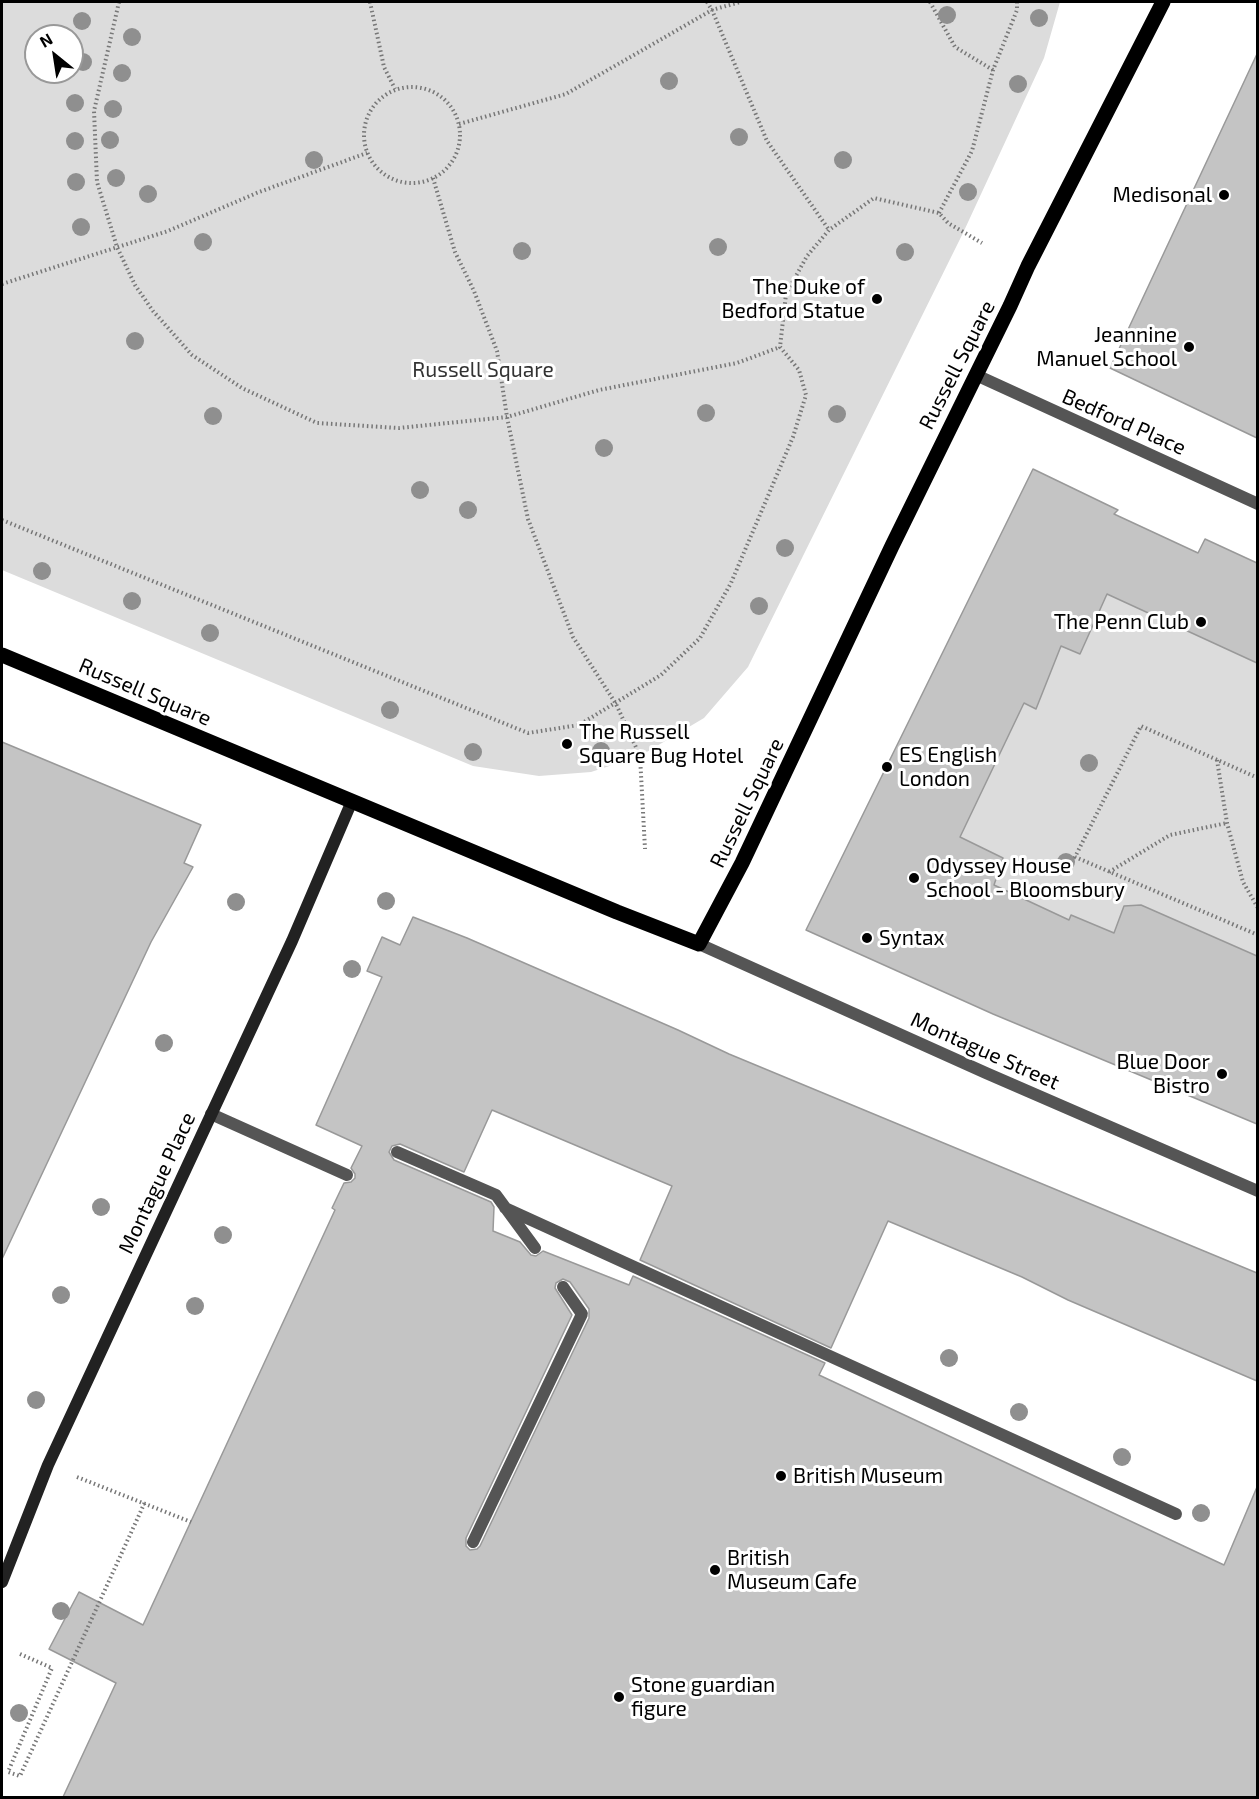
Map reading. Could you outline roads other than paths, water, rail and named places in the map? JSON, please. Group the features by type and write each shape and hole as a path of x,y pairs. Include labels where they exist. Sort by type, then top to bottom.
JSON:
{"main road":[{"name":"Russell Square","path":"2,655 617,912 699,944 742,863 1028,266 1163,2"},
{"name":"Montague Place","path":"2,1582 48,1465 292,941 352,801"}],"street":[{"name":"Bedford Place","path":"976,375 1257,504"},
{"name":"Montague Street","path":"699,944 965,1064 1257,1191"},
{"path":"211,1114 347,1175"},
{"path":"397,1152 496,1195 535,1248"},
{"path":"505,1208 1176,1514"},
{"path":"473,1542 582,1314 563,1287"}],"place":[{"name":"Medisonal","path":"1224,195"},
{"name":"The Duke of Bedford Statue","path":"877,299"},
{"name":"Jeannine Manuel School","path":"1189,347"},
{"name":"The Penn Club","path":"1201,622"},
{"name":"The Russell Square Bug Hotel","path":"567,744"},
{"name":"ES English London","path":"887,767"},
{"name":"Odyssey House School - Bloomsbury","path":"914,878"},
{"name":"Syntax","path":"867,938"},
{"name":"Blue Door Bistro","path":"1222,1074"},
{"name":"British Museum","path":"781,1476"},
{"name":"British Museum Cafe","path":"715,1570"},
{"name":"Stone guardian figure","path":"619,1697"}]}
